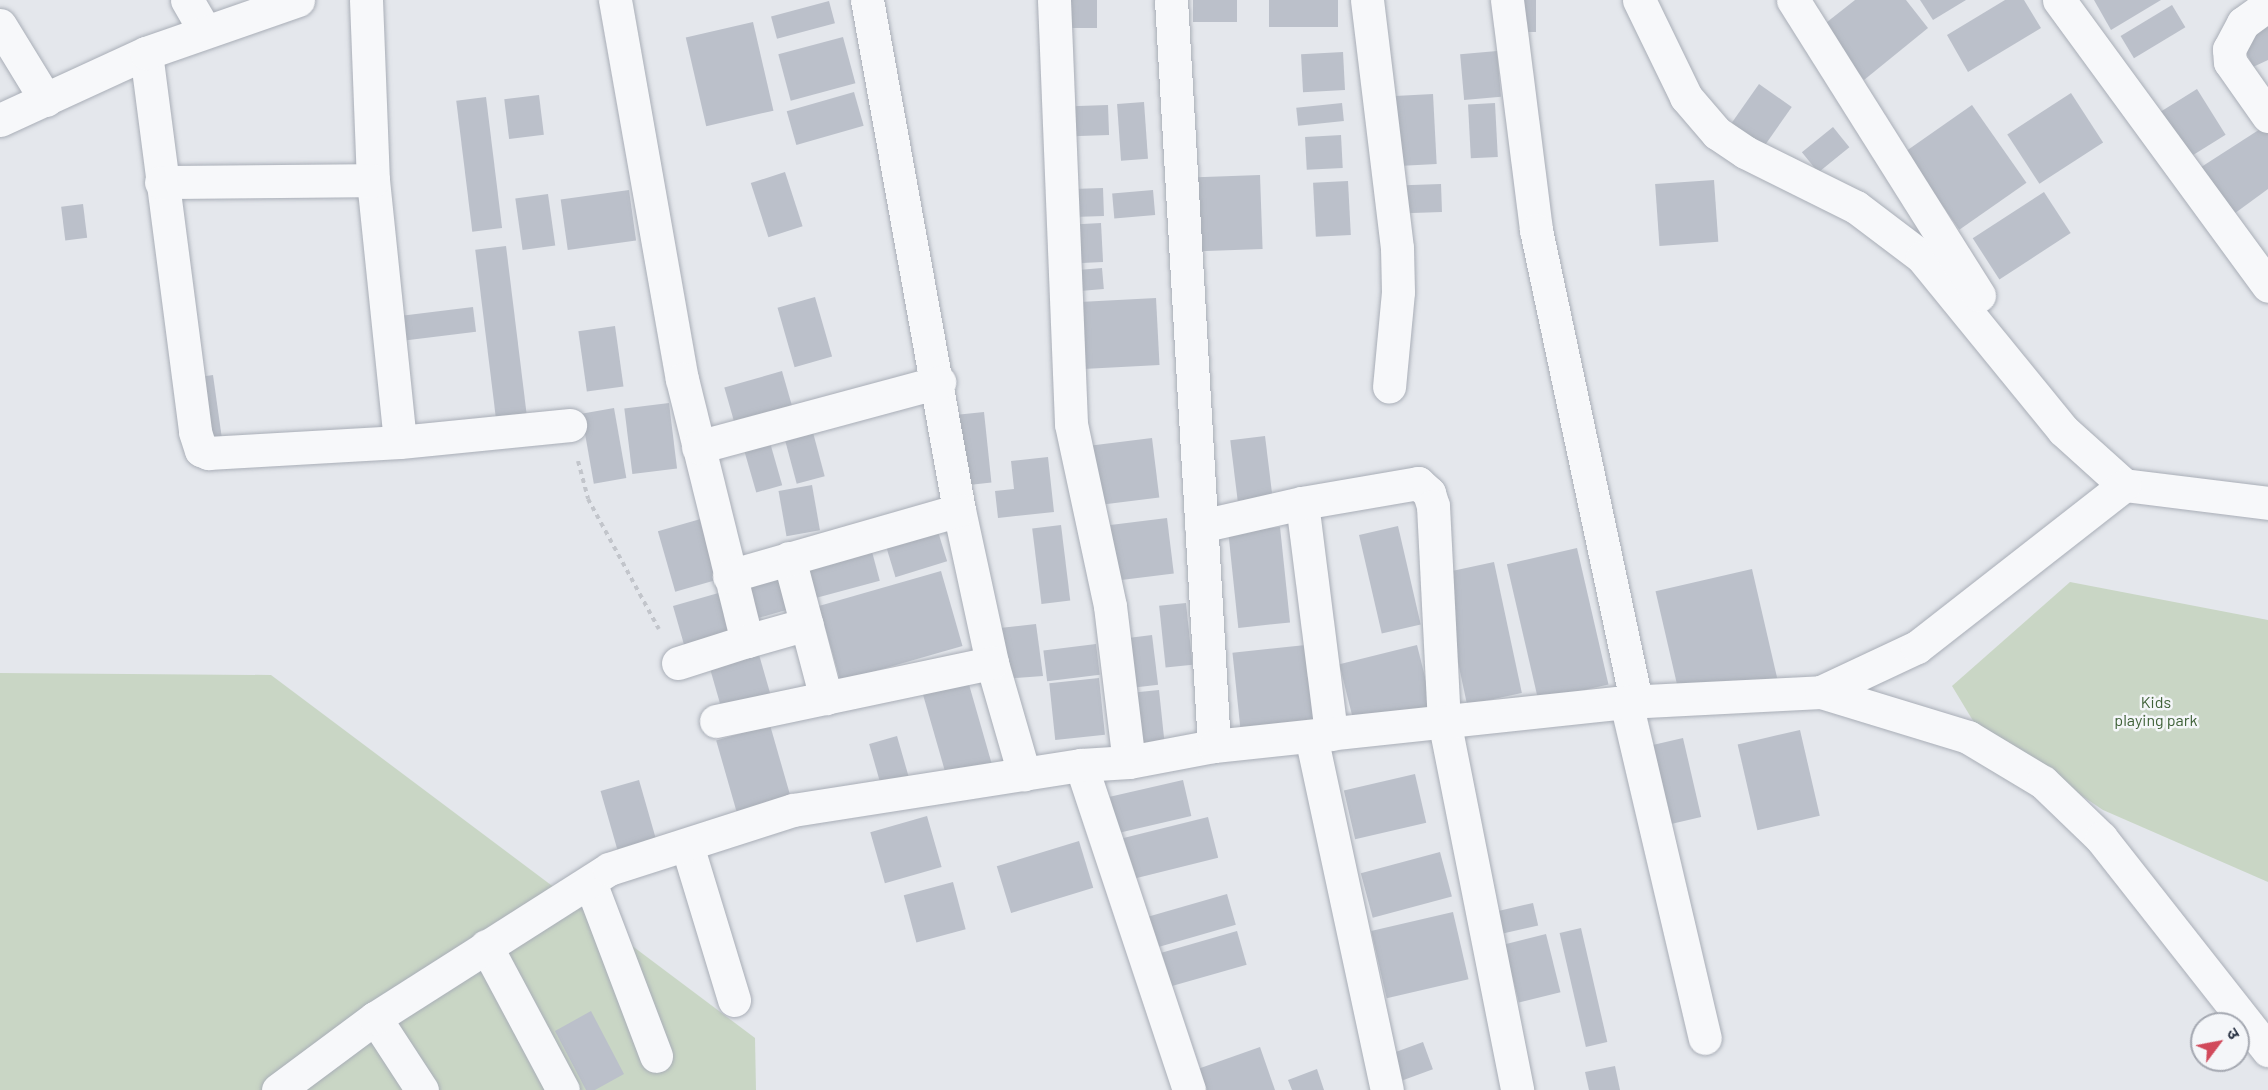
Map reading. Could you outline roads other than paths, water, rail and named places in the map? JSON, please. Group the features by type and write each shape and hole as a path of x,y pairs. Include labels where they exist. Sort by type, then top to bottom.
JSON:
{"street":[{"path":"187,0 204,29"},
{"path":"0,120 204,29 298,0"},
{"path":"366,0 373,180 400,441"},
{"path":"615,0 682,379 729,576 747,641"},
{"path":"867,0 939,382 959,510 993,663 1024,774"},
{"path":"1054,0 1071,424 1112,617 1130,762"},
{"path":"1171,0 1214,746"},
{"path":"1366,0 1397,248 1398,292 1389,387"},
{"path":"1507,0 1536,230 1631,702 1705,1038"},
{"path":"1639,0 1686,97 1717,133 1745,152 1856,207 1923,257 2063,430 2124,485 2268,503"},
{"path":"1792,0 2063,430"},
{"path":"2059,0 2268,285"},
{"path":"2268,5 2243,23 2229,49 2230,62 2268,116"},
{"path":"0,25 46,100"},
{"path":"146,53 161,182 199,447 208,453 400,441 570,425"},
{"path":"161,182 373,180"},
{"path":"698,447 939,382"},
{"path":"1201,526 1302,503 1418,483 1425,488 1433,506 1444,720 1517,1090"},
{"path":"1821,692 1917,647 2124,485"},
{"path":"1302,503 1321,735 1387,1090"},
{"path":"729,576 959,510"},
{"path":"789,558 826,698"},
{"path":"678,663 807,624"},
{"path":"716,721 993,663"},
{"path":"278,1090 375,1018 609,870 793,810 1081,765 1130,762 1214,746 1631,702 1821,692 1968,737 2043,782 2102,838 2268,1050"},
{"path":"1081,765 1189,1090"},
{"path":"687,845 734,1000"},
{"path":"590,882 656,1056"},
{"path":"486,946 563,1090"},
{"path":"375,1018 422,1090"}],"park label":[{"name":"Kids playing park","path":"2156,711"}]}
